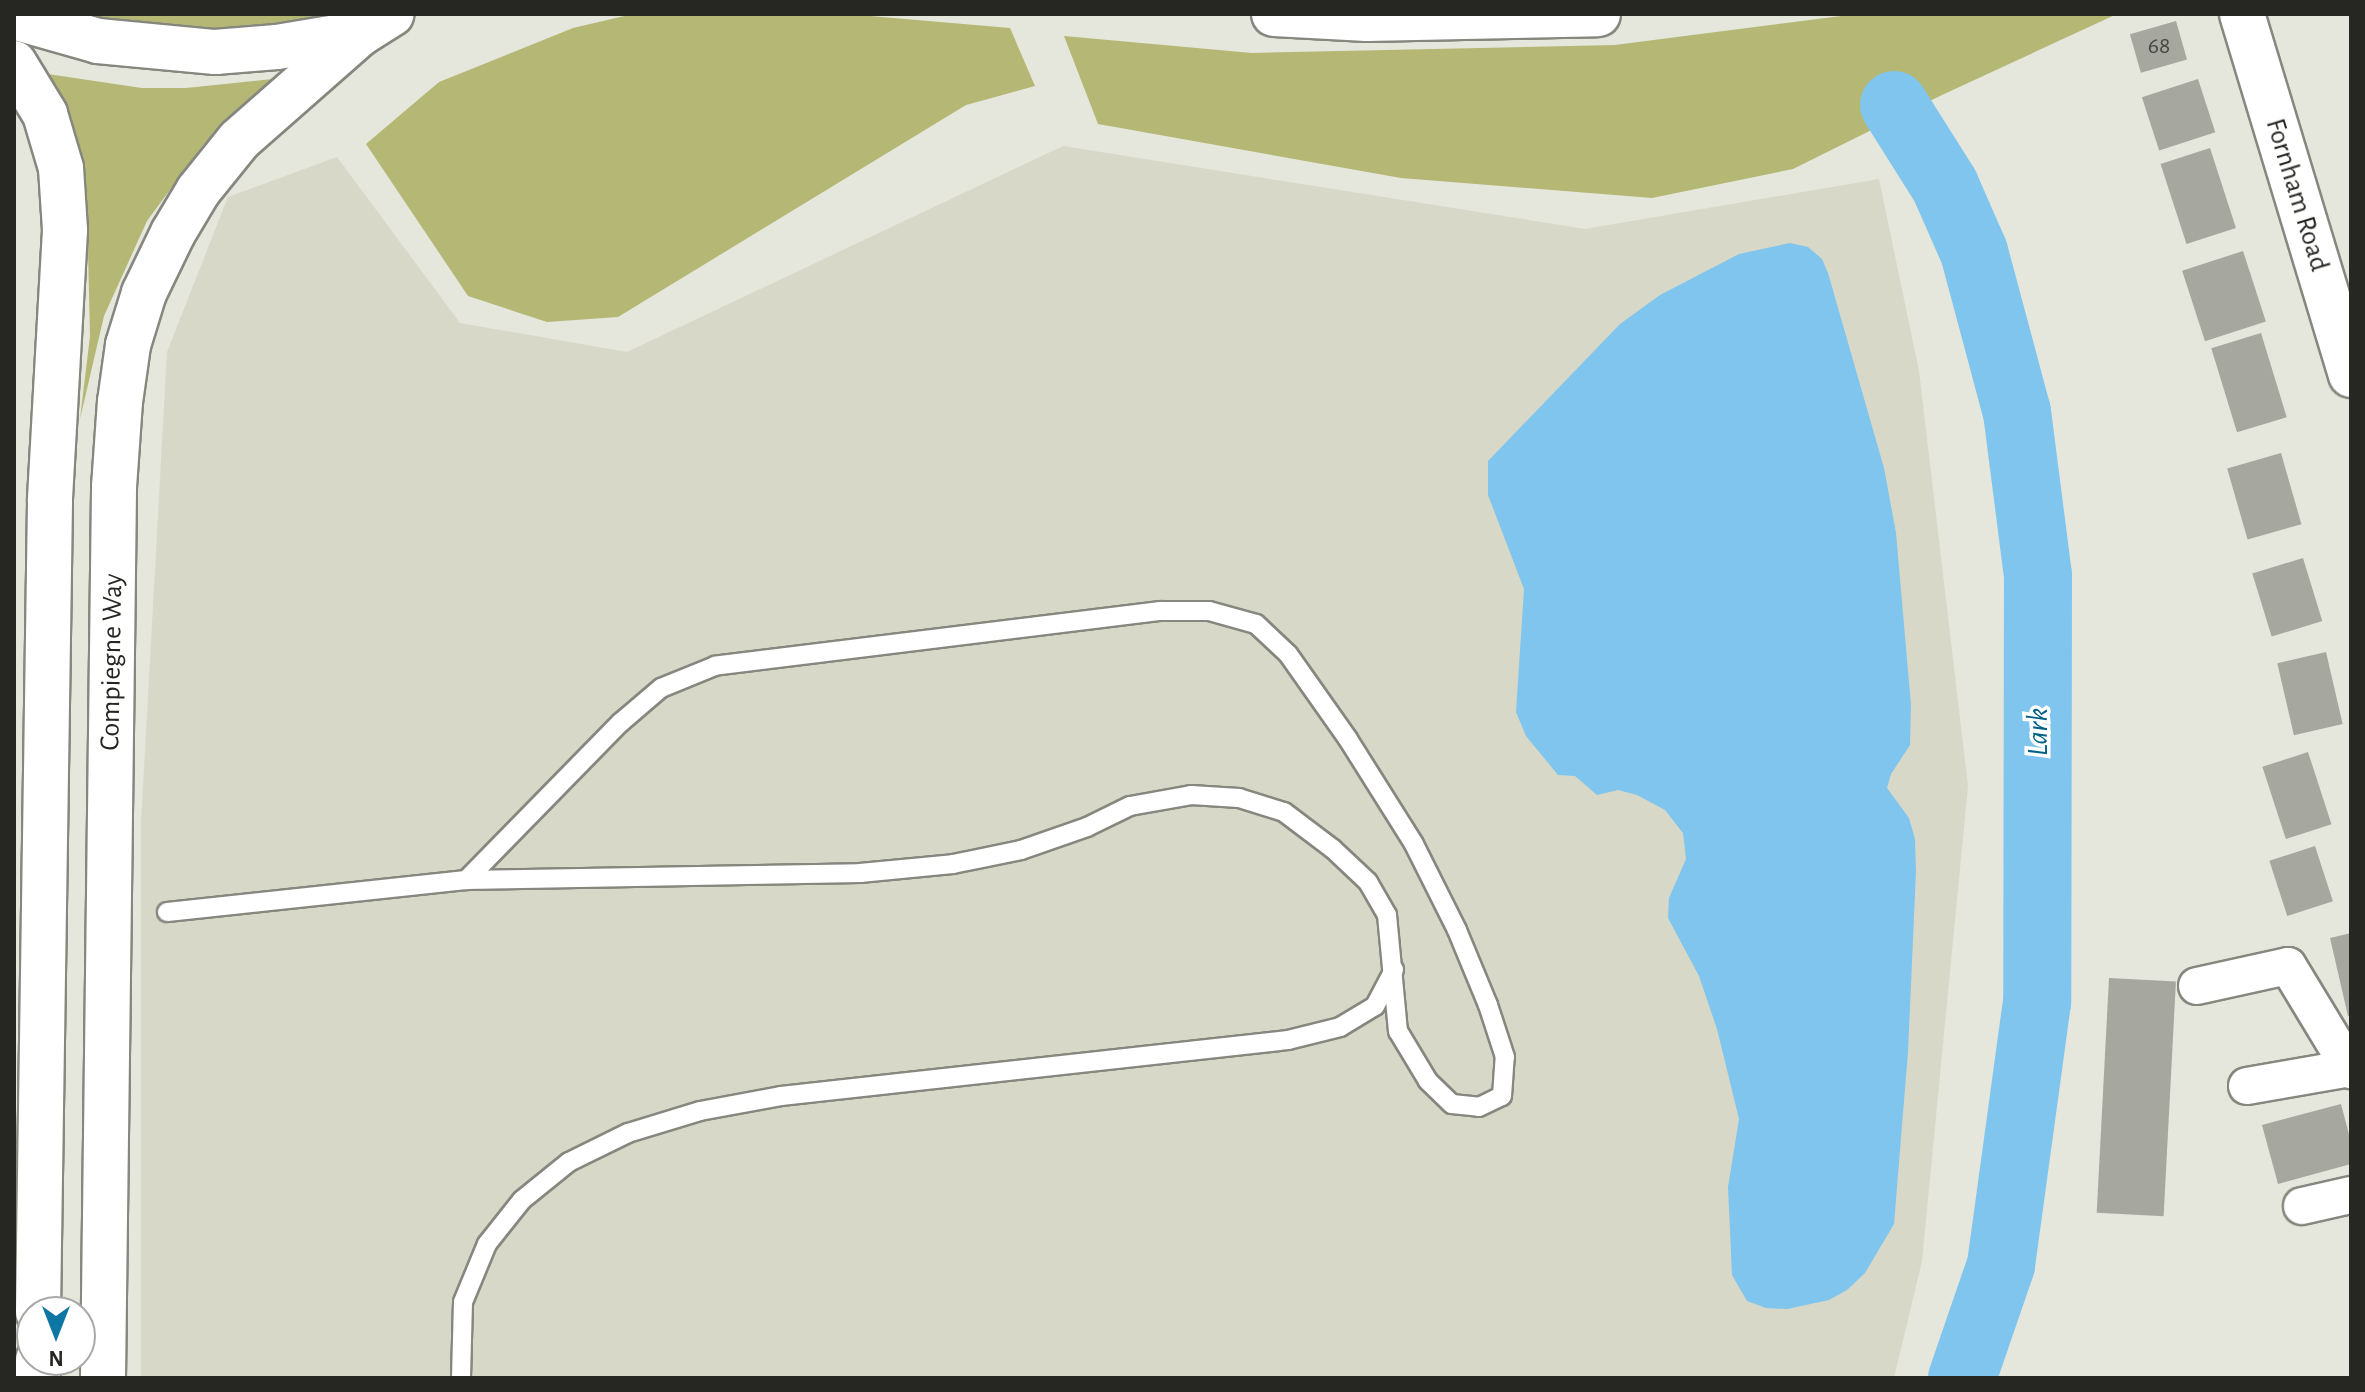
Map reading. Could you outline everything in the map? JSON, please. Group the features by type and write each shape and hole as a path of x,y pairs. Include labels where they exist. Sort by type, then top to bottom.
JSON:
{"main road":[{"path":"1274,14 1367,19 1598,14"},
{"name":"Fornham Road","path":"2242,14 2351,375"},
{"path":"14,17 98,41 215,52 277,47 376,23"},
{"name":"Compiegne Way","path":"103,1378 114,487 128,345 144,293 198,191 239,140 376,23"},
{"path":"14,63 45,114 61,168 65,230 50,502 38,1296"}],"street":[{"path":"2197,986 2288,966 2351,1069 2247,1086"},
{"path":"2302,1206 2351,1195"}],"lane":[{"path":"167,912 466,880 860,873 953,864 1021,850 1087,827 1130,806 1191,795 1239,798 1284,812 1333,849 1368,882 1387,915 1398,1031 1428,1081 1452,1104 1479,1107 1502,1096 1505,1057 1488,1005 1457,930 1414,844 1348,739 1288,654 1256,624 1209,611 1160,611 715,666 661,688 630,714 466,880"},
{"path":"461,1378 463,1302 487,1244 522,1200 569,1162 628,1133 700,1111 781,1096 1288,1040 1340,1027 1375,1006 1394,970"}],"shaded area":[{"path":"1063,146 1585,229 1879,179 1919,371 1968,786 1922,1261 1894,1378 141,1378 141,823 167,352 228,197 337,157 460,323 627,352"}],"green space":[{"path":"33,14 348,14 268,38"},
{"path":"633,14 847,14 1010,28 1035,86 966,105 618,317 547,322 468,296 366,144 439,82 573,28"},
{"path":"1857,14 2117,14 1942,95 1793,169 1652,198 1401,178 1098,124 1064,36 1252,53 1615,45"},
{"path":"34,72 142,88 186,88 272,79 203,145 147,221 104,316 80,419 90,336 87,207 74,160"}],"water":[{"path":"1790,243 1808,247 1822,259 1828,273 1884,468 1896,533 1911,705 1910,745 1891,774 1887,788 1909,818 1915,839 1916,872 1908,1052 1894,1224 1865,1273 1847,1290 1829,1300 1787,1309 1766,1308 1747,1301 1732,1275 1728,1187 1739,1119 1717,1029 1699,976 1668,918 1669,898 1686,859 1683,833 1665,810 1637,795 1618,790 1597,795 1575,776 1558,775 1526,736 1516,712 1524,589 1488,495 1488,461 1620,324 1660,295 1739,254"}],"building":[{"path":"2176,21 2187,59 2141,73 2130,34"},
{"path":"2198,79 2215,132 2159,150 2142,97"},
{"path":"2210,148 2236,228 2187,244 2161,164"},
{"path":"2243,251 2266,321 2205,341 2182,271"},
{"path":"2261,333 2287,417 2237,432 2211,348"},
{"path":"2281,453 2301,524 2248,540 2227,468"},
{"path":"2303,558 2322,621 2272,637 2252,573"},
{"path":"2326,652 2343,724 2294,735 2277,663"},
{"path":"2308,752 2331,824 2286,839 2262,767"},
{"path":"2315,846 2333,901 2287,916 2269,861"},
{"path":"2351,933 2351,1016 2348,1016 2330,938"},
{"path":"2109,978 2176,982 2164,1216 2097,1213"},
{"path":"2341,1104 2351,1142 2351,1164 2278,1184 2262,1125"}],"waterway":[{"name":"Lark","path":"1894,105 1945,186 1974,252 2017,412 2038,575 2037,1002 2001,1265 1962,1378"}]}
